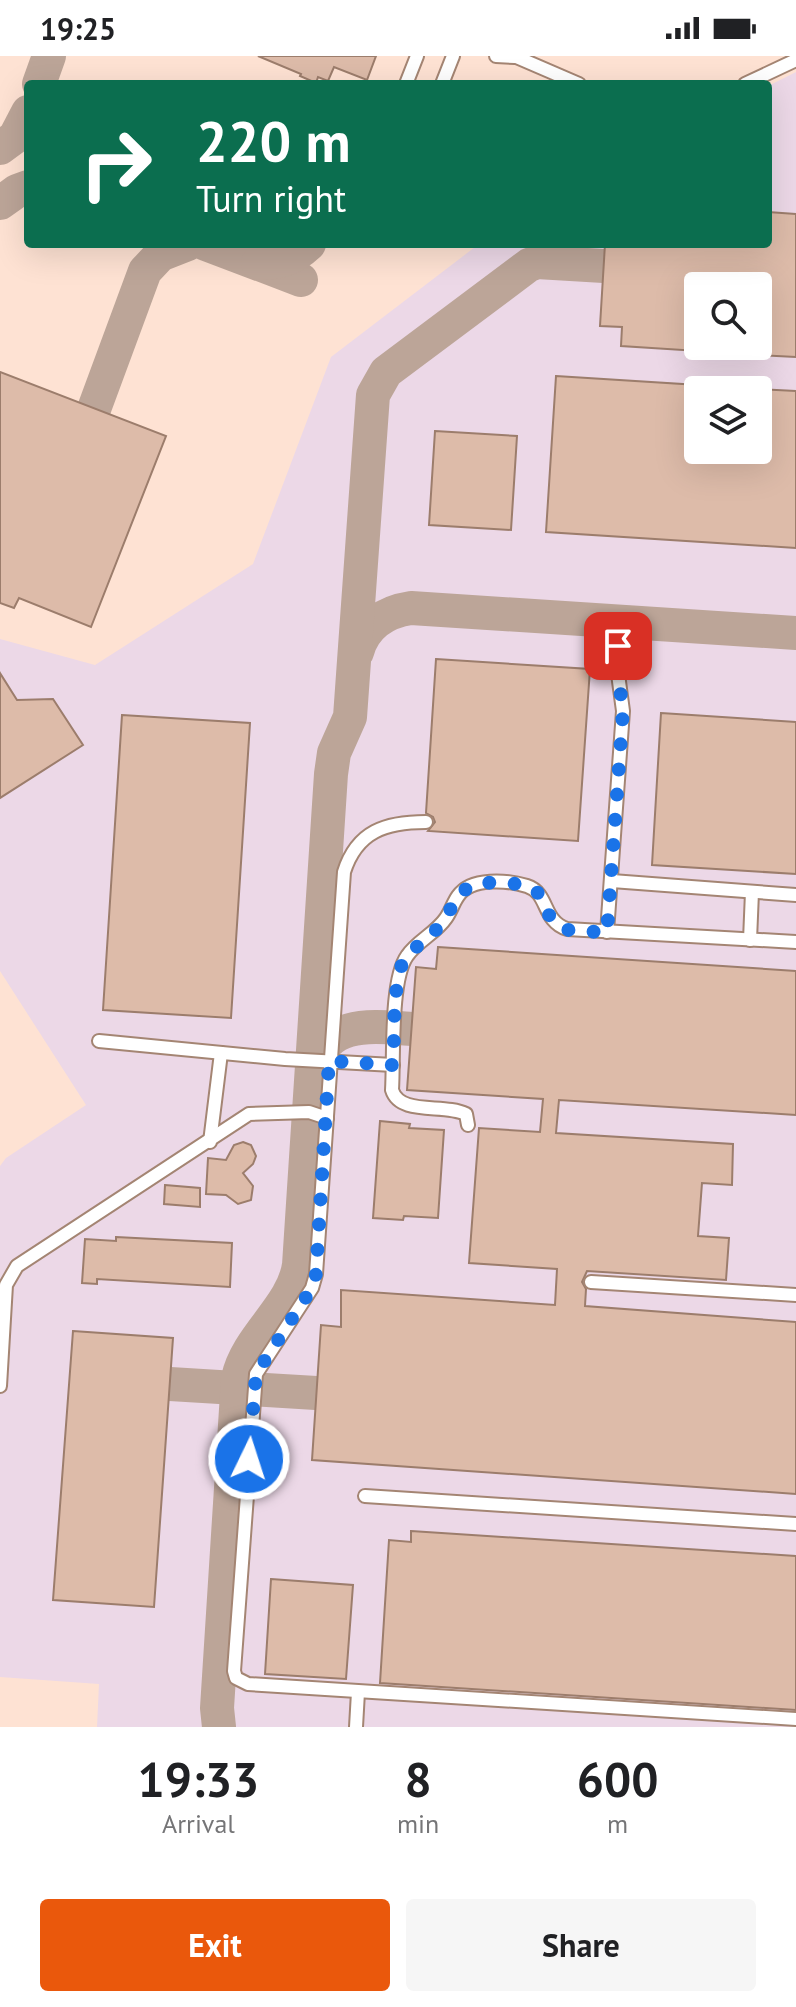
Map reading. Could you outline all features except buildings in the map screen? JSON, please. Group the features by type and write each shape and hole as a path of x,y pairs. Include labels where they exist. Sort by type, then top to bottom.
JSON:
{"street":[{"path":"408,80 417,56"},
{"path":"444,80 453,56"},
{"path":"496,56 516,58 569,80"},
{"path":"754,80 796,60"},
{"path":"607,932 623,711 618,646"},
{"path":"426,822 398,823 372,832 347,861 342,887 316,1274 312,1288 256,1374 234,1671 236,1678 248,1684 796,1719"},
{"path":"612,881 796,895"},
{"path":"468,1125 466,1114 456,1109 402,1104 394,1098 392,1090 396,991 404,960 411,950 431,936 446,918 458,895 471,884 484,882 530,887 541,897 552,920 560,927 796,942"},
{"path":"750,940 752,892"},
{"path":"99,1041 393,1065"},
{"path":"210,1142 221,1053"},
{"path":"0,1386 6,1285 17,1266 249,1114 309,1112 327,1118"},
{"path":"591,1282 796,1295"},
{"path":"365,1496 796,1524"},
{"path":"356,1727 358,1692"}],"shaded area":[{"path":"796,72 796,1727 97,1727 99,1684 0,1677 0,1166 6,1158 86,1105 0,971 0,639 95,665 253,564 331,357 474,248 772,248 772,84"}],"taxiway":[{"path":"40,80 49,56"},
{"path":"0,148 15,137 24,120"},
{"path":"0,203 24,188"},
{"path":"94,409 145,271 160,255 178,248"},
{"path":"217,248 301,280"},
{"path":"258,263 286,259 304,248"},
{"path":"219,1727 217,1708 238,1378 250,1349 288,1294 299,1265 331,774 334,753 350,717 373,395 386,372 529,265 537,262 604,266"},
{"path":"357,652 376,622 392,613 411,608 796,633"},
{"path":"312,1069 319,1053 339,1034 366,1027 412,1029"},
{"path":"170,1384 316,1393"}],"route":[{"path":"249,1459 256,1374 312,1288 316,1274 329,1061 393,1065 396,991 404,960 411,950 431,936 446,918 458,895 471,884 484,882 530,887 541,897 552,920 560,927 607,932 623,711 618,646"}]}
